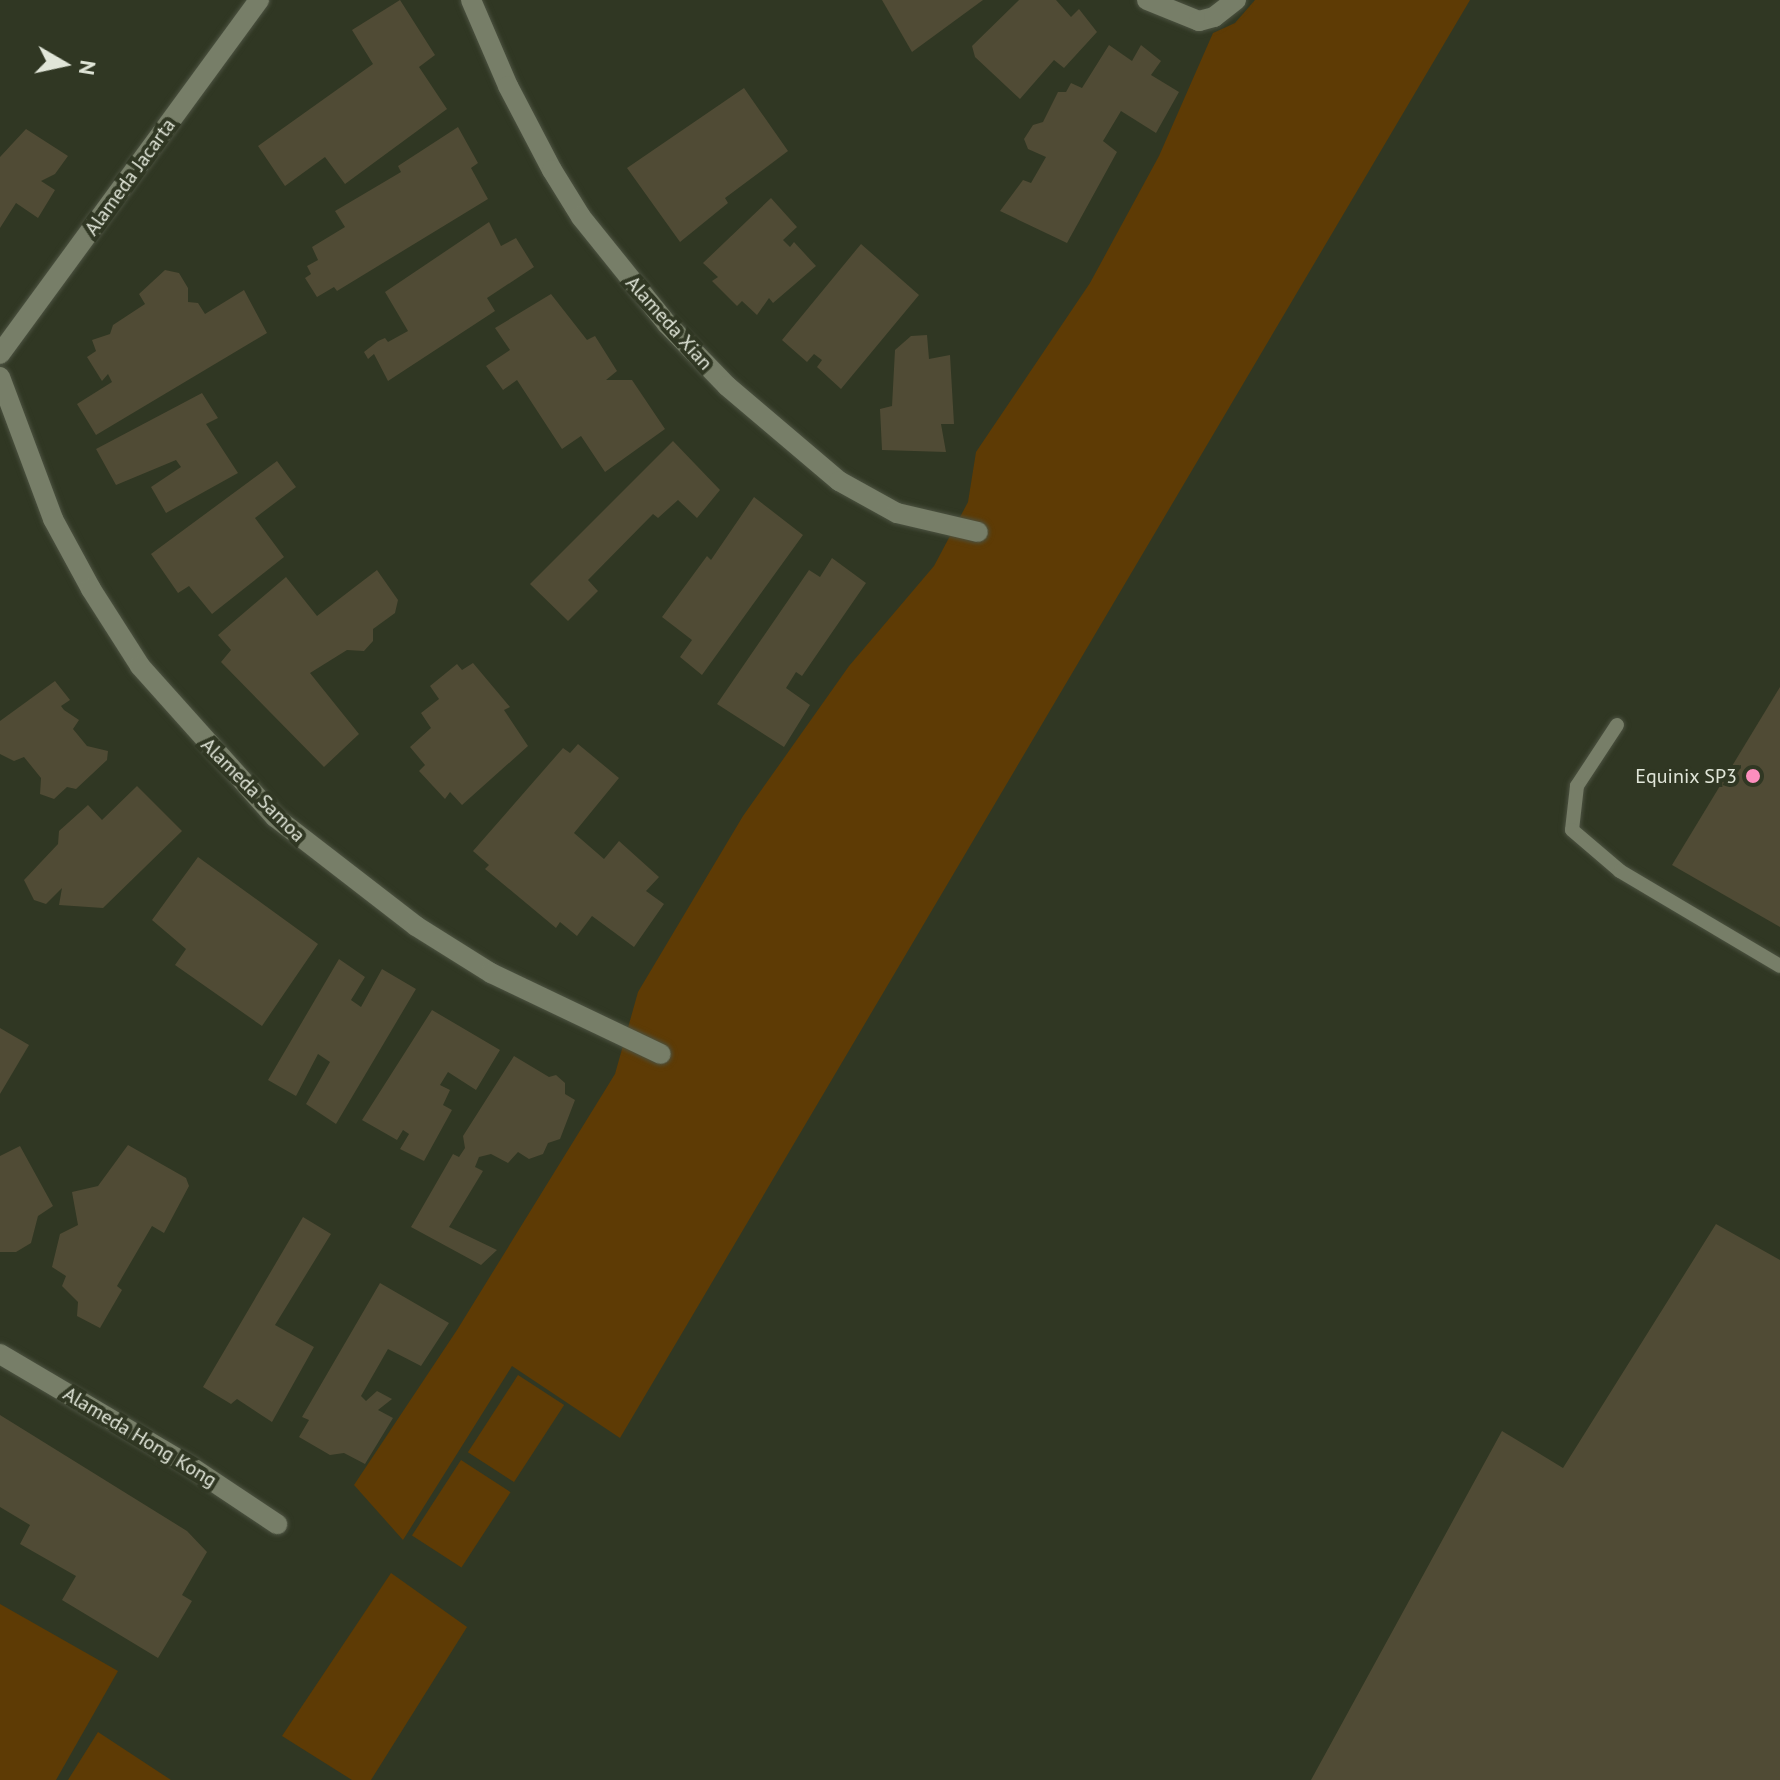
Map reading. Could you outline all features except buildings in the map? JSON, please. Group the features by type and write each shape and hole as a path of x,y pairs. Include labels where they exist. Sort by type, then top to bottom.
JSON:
{"street":[{"name":"Alameda Jacarta","path":"0,354 259,0"},
{"name":"Alameda Xian","path":"471,0 552,170 581,217 667,324 727,386 839,481 897,513 978,532"},
{"path":"1147,0 1199,21 1214,17 1236,0"},
{"name":"Alameda Samoa","path":"0,377 53,519 91,589 140,666 275,817 331,865 466,957 586,1022 661,1054"},
{"name":"Alameda Hong Kong","path":"0,1354 190,1466 277,1524"}],"lane":[{"path":"1617,725 1577,786 1572,830 1620,871 1780,966"}],"shaded area":[{"path":"1255,0 1470,0 620,1438 512,1366 403,1540 354,1485 457,1330 615,1074 638,992 743,816 849,666 934,566 968,502 976,452 1090,283 1159,156 1213,33 1235,23"},
{"path":"518,1375 564,1405 514,1482 468,1452"},
{"path":"461,1460 510,1492 461,1568 412,1535"},
{"path":"391,1573 467,1627 371,1780 352,1780 282,1736"},
{"path":"0,1604 118,1671 56,1780 0,1780"},
{"path":"98,1732 171,1780 68,1780"}],"place":[{"name":"Equinix SP3","path":"1753,776"}]}
